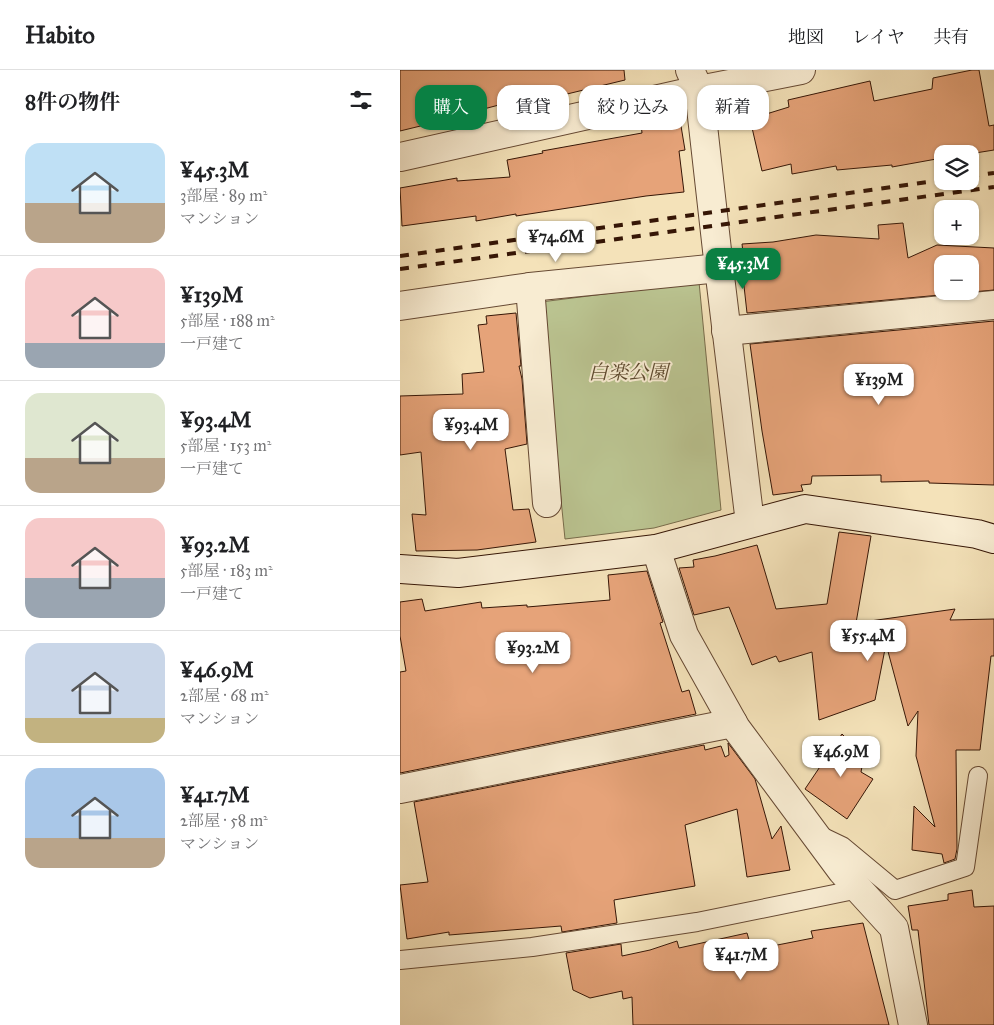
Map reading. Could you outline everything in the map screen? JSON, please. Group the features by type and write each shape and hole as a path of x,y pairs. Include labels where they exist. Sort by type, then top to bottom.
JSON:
{"street":[{"path":"400,158 694,80 801,70"},
{"path":"694,80 750,523"},
{"path":"400,306 530,287 719,268"},
{"path":"530,287 547,503"},
{"path":"726,331 994,305"},
{"path":"400,569 458,573 656,549 805,509 994,538"},
{"path":"656,549 684,635 733,723 842,871 894,928 913,1025"},
{"path":"400,790 733,723"}],"lane":[{"path":"813,832 842,846 895,890 965,867 978,776"},
{"path":"400,960 532,947 687,924 858,889"}],"green space":[{"name":"白楽公園","path":"699,282 721,510 654,528 565,539 541,302"}],"building":[{"path":"400,70 624,70 625,80 604,85 579,85 579,91 569,94 569,85 497,85 497,105 487,108 487,85 415,85 415,127 400,131"},
{"path":"979,70 989,126 994,125 994,150 979,152 979,145 934,145 934,159 892,167 892,165 837,170 836,166 792,174 791,164 762,171 753,130 769,130 769,113 789,107 788,100 870,81 874,101 932,89 933,78"},
{"path":"642,130 682,130 685,150 679,151 684,192 476,221 476,216 402,226 400,188 457,178 457,181 510,177 507,160 543,153 542,151 642,133"},
{"path":"903,223 908,258 937,245 994,248 994,290 979,291 979,255 934,255 934,296 747,313 743,277 746,277 742,244 773,242 816,235 879,239 878,225"},
{"path":"516,313 527,444 505,449 513,510 529,509 536,542 477,550 416,551 412,514 426,515 421,452 400,455 400,396 463,394 462,374 484,372 478,325 487,324 486,316"},
{"path":"994,321 994,485 929,483 929,481 881,482 881,475 812,476 811,484 801,485 803,491 773,495 750,344"},
{"path":"839,532 871,536 856,623 955,609 950,620 994,619 994,656 991,656 980,750 956,750 957,849 955,859 944,863 942,854 912,850 914,806 935,827 916,756 918,711 908,726 886,644 875,700 819,720 812,652 779,662 776,656 752,665 729,607 694,615 679,568 694,567 693,560 757,545 776,609 827,604"},
{"path":"647,571 663,622 660,623 682,692 689,690 696,714 400,773 400,672 406,671 400,636 400,602 422,599 425,611 481,602 482,608 527,605 527,607 610,600 608,575"},
{"path":"842,734 864,756 861,772 873,779 847,819 805,789"},
{"path":"728,743 755,779 772,839 781,826 790,870 747,877 737,809 685,825 695,886 614,900 617,923 562,932 561,926 449,935 449,932 407,939 400,885 428,882 414,802 704,745 705,750 721,746 725,757 729,755"},
{"path":"972,890 974,907 994,906 994,1025 929,1025 918,930 912,930 908,906 948,900 948,894"},
{"path":"863,923 889,1025 633,1025 632,997 623,999 622,991 590,998 573,990 566,953 621,944 622,956 650,950 677,941 679,948 747,933 752,950 813,938 811,931"}],"railway":[{"path":"979,175 994,173"},
{"path":"400,256 934,181"},
{"path":"400,269 994,187"}]}
